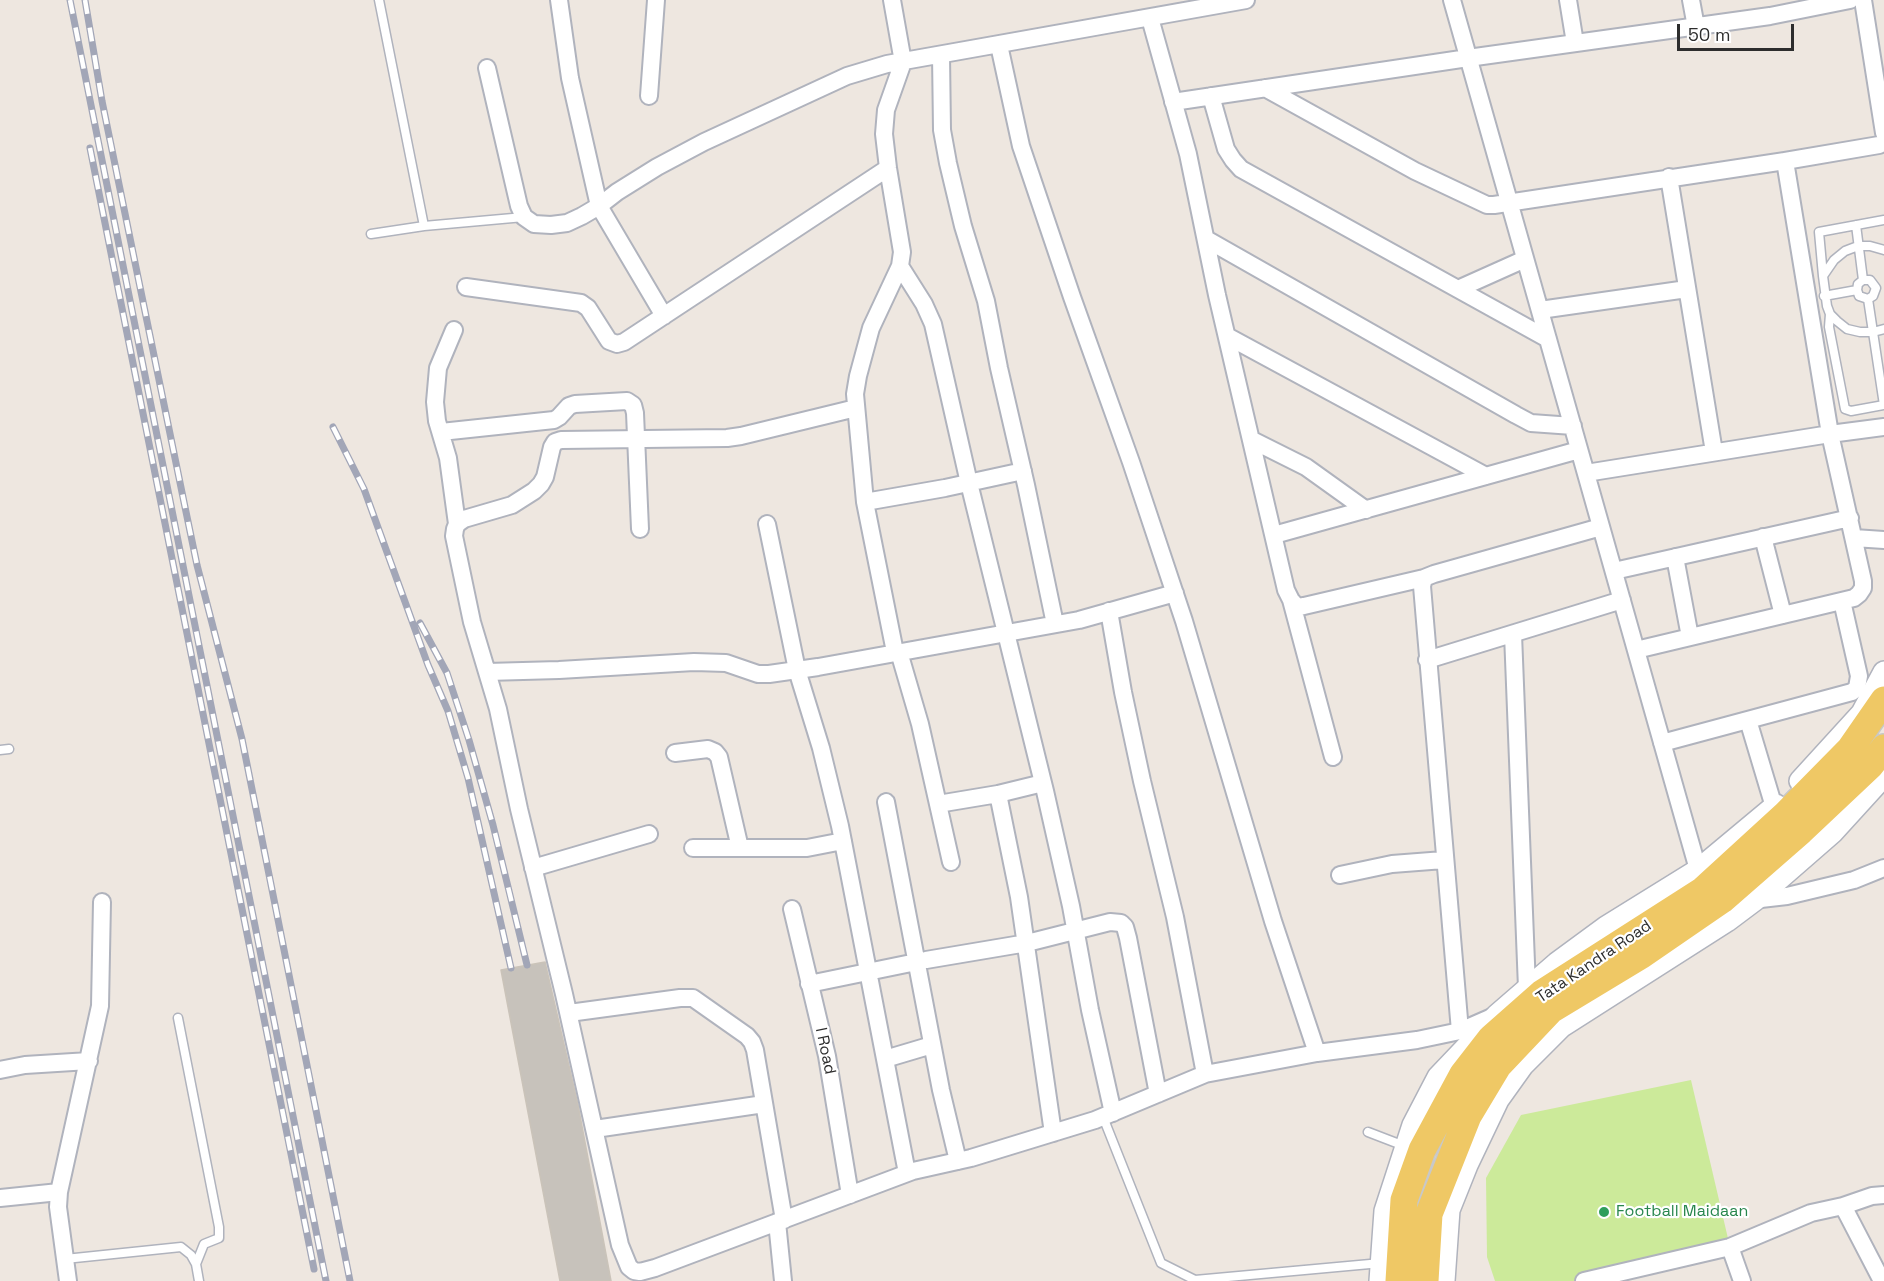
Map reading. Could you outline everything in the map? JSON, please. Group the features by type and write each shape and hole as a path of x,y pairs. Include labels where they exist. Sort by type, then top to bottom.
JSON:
{"main road":[{"name":"Tata Kandra Road","path":"1425,1281 1429,1214 1468,1116 1498,1066 1551,1011 1642,955 1850,748 1884,700"},
{"name":"Tata Kandra Road","path":"1387,1275 1414,1148 1463,1074 1491,1038 1534,991 1801,831 1870,766 1884,748"}],"street":[{"path":"559,0 570,78 599,206 664,316"},
{"path":"649,96 656,0"},
{"path":"892,0 903,62 886,110 884,134 902,252 900,266 871,328 855,394 865,502 897,652 920,724 951,862"},
{"path":"487,68 519,206 524,217 534,224 551,225 567,223 599,206 657,167 704,142 847,76 903,62 1246,0"},
{"path":"1452,0 1662,743 1708,887"},
{"path":"1568,0 1575,43"},
{"path":"1691,0 1696,27"},
{"path":"1173,102 1770,16 1806,4 1850,0"},
{"path":"1863,0 1884,133"},
{"path":"1150,18 1188,154 1227,336 1286,590 1291,600 1333,757"},
{"path":"999,45 1021,146 1175,593 1273,921 1317,1053"},
{"path":"941,55 942,130 948,163 963,226 986,301 1055,624"},
{"path":"1265,88 1415,171 1487,205 1785,161 1879,146 1884,143"},
{"path":"1211,96 1226,148 1241,169 1548,339"},
{"path":"1636,650 1854,598 1863,588 1850,518 1830,434 1785,161"},
{"path":"466,286 581,303 588,308 609,341 617,344 624,342 888,168"},
{"path":"1669,177 1714,452"},
{"path":"1206,239 1531,423 1573,426"},
{"path":"1458,289 1525,259"},
{"path":"900,266 924,304 933,324 1076,930 1108,1115"},
{"path":"1540,310 1687,289"},
{"path":"454,330 438,368 435,411 447,452 457,524 454,536 472,622 498,709 620,1245 629,1267 634,1271 640,1272 655,1268 908,1173 958,1161 1108,1115 1205,1074 1317,1053 1417,1040 1460,1031 1497,1015 1534,991 1513,634"},
{"path":"1227,336 1486,476"},
{"path":"441,432 554,420 569,406 575,404 627,401 633,405 635,413 640,529"},
{"path":"457,524 464,519 512,505 534,491 545,477 552,447 555,442 561,440 708,439 741,436 856,408"},
{"path":"1586,473 1884,427"},
{"path":"1252,440 1306,467 1366,510"},
{"path":"1274,535 1579,450"},
{"path":"865,502 1023,471"},
{"path":"1614,571 1850,518"},
{"path":"767,524 797,670 820,748 843,841 908,1173"},
{"path":"1291,600 1298,607 1304,606 1424,578 1601,528"},
{"path":"1763,537 1783,615"},
{"path":"1854,538 1884,540"},
{"path":"1675,557 1690,637"},
{"path":"1424,578 1422,586 1427,660 1460,1031"},
{"path":"487,672 694,662 726,663 758,674 797,670 1078,620 1175,593"},
{"path":"1427,660 1622,600"},
{"path":"1662,743 1852,692 1857,688 1859,676 1842,601"},
{"path":"1109,611 1123,692 1175,917 1205,1074"},
{"path":"1708,887 1774,807 1815,766 1862,713 1884,672"},
{"path":"1748,720 1774,807"},
{"path":"675,753 708,749 719,757 740,848"},
{"path":"1444,1281 1449,1210 1467,1165 1498,1100 1523,1065 1561,1027 1727,921 1755,900 1833,832 1884,776"},
{"path":"938,804 998,794 1043,783"},
{"path":"998,794 1027,944 1053,1133"},
{"path":"886,802 941,1090 958,1161"},
{"path":"533,867 649,834"},
{"path":"693,848 807,848 843,841"},
{"path":"1340,875 1392,864 1444,860"},
{"path":"1708,887 1755,900 1787,896 1854,880 1884,868"},
{"path":"68,1281 58,1207 59,1192 100,1006 102,902"},
{"name":"I Road","path":"792,909 827,1056 850,1195"},
{"path":"809,984 916,962 1027,944 1110,922 1121,923 1125,927 1158,1094"},
{"path":"569,1013 693,998 747,1036 752,1042 764,1104 781,1221 783,1281"},
{"path":"1414,1148 1413,1125 1438,1077 1497,1015"},
{"path":"885,1059 932,1045"},
{"path":"0,1070 25,1065 89,1060"},
{"path":"595,1129 764,1104"},
{"path":"0,1198 59,1192"},
{"path":"1584,1281 1643,1274 1730,1247 1811,1213 1843,1206 1872,1196 1884,1195"},
{"path":"1843,1206 1882,1281"},
{"path":"1730,1247 1742,1281"}],"lane":[{"path":"379,0 424,226"},
{"path":"371,234 424,226 524,217"},
{"path":"1868,299 1884,405 1851,411 1845,409 1829,327 1830,314 1824,296 1820,232 1884,220"},
{"path":"1856,225 1863,280"},
{"path":"1823,276 1834,260 1845,251 1858,246 1870,246 1884,250"},
{"path":"1863,280 1869,280 1880,287 1868,299 1859,296 1857,290 1858,284 1863,280"},
{"path":"1824,296 1857,290"},
{"path":"1830,314 1847,329 1860,332 1884,329"},
{"path":"178,1018 219,1227 219,1238 204,1244 196,1264"},
{"path":"1108,1115 1161,1263 1195,1280 1387,1275"},
{"path":"1368,1132 1414,1148"},
{"path":"65,1259 181,1247 196,1264 199,1281"}],"green space":[{"name":"Football Maidaan","path":"1691,1080 1730,1247 1584,1281 1495,1281 1487,1257 1486,1178 1521,1115"}],"building":[{"path":"545,962 578,1105 611,1281 560,1281 501,970"}],"railway":[{"path":"70,0 326,1281"},
{"path":"85,0 102,101 185,507 197,565 242,739 350,1281"},
{"path":"90,148 314,1269"},
{"path":"333,427 364,489 428,665 448,711 468,778 511,968"},
{"path":"420,623 447,673 469,740 493,825 527,965"}],"place":[{"name":"Football Maidaan","path":"1604,1212"}]}
